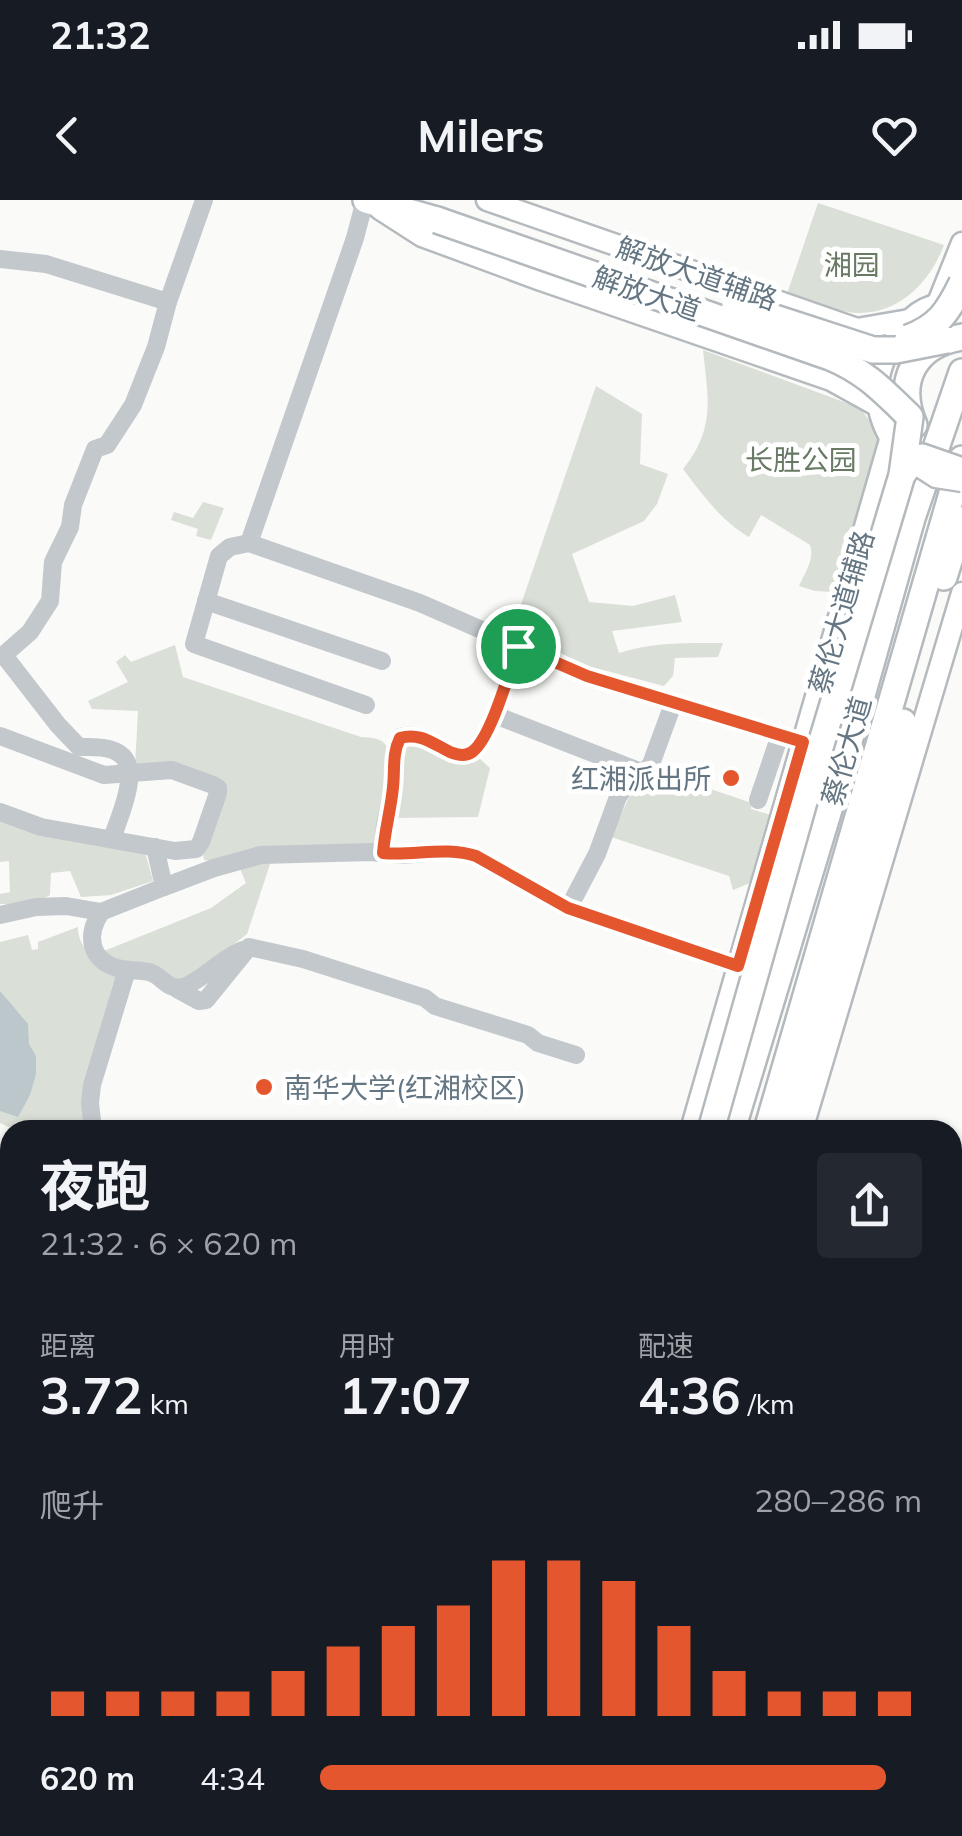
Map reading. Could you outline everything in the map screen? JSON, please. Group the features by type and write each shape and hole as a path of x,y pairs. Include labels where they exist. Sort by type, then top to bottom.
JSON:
{"highway":[{"name":"解放大道","path":"366,200 437,208 873,350 896,350 954,338"},
{"name":"解放大道","path":"437,208 854,367 876,394 910,417 926,440 962,456"},
{"path":"852,345 886,345 928,331 956,299"},
{"path":"898,456 910,417 906,391 910,374 931,347 954,338"},
{"name":"蔡伦大道","path":"735,1120 912,518 962,372"},
{"path":"714,1120 810,784 901,443 894,417 876,394"},
{"path":"898,456 922,458 962,471"},
{"name":"蔡伦大道","path":"770,1120 962,456"},
{"path":"788,1120 962,520"}],"main road":[{"name":"解放大道辅路","path":"366,200 422,236 876,394"},
{"name":"解放大道辅路","path":"487,200 857,329 908,320"},
{"path":"962,244 956,299 922,310 908,320 885,354 876,394 898,456 936,478 962,481"},
{"name":"蔡伦大道辅路","path":"694,1120 803,742 898,456"},
{"path":"805,1120 962,593"}],"street":[{"path":"112,840 130,782 129,764 111,749 79,747 58,725 6,653 30,632 50,601 53,562 70,527 73,505 95,448 107,445 133,405 204,200"},
{"path":"249,543 366,200"},
{"path":"0,259 46,264 168,302"},
{"path":"366,705 194,644 219,556 230,547 249,543 420,602 587,676 803,742"},
{"path":"206,601 382,661"},
{"path":"383,853 393,789 394,752 400,738 420,737 460,756 469,755 495,715 518,646"},
{"path":"568,908 597,854 618,797 629,781 651,764 673,704"},
{"path":"495,715 644,773"},
{"path":"758,800 780,735"},
{"path":"0,736 104,775 172,770 218,788 196,849 176,851 41,827 0,812"},
{"path":"155,847 164,888"},
{"path":"0,914 66,906 100,912 214,868 261,855 464,852 568,908 738,966"},
{"path":"100,912 94,922 91,947 99,958 114,968 153,972 166,985 199,1001 206,1000 249,948 304,959 408,992 436,1006 528,1035 538,1044 576,1054"},
{"path":"92,1120 92,1085 127,970"}],"green space":[{"name":"湘园","path":"818,203 944,245 919,286 880,310 840,311 787,294"},
{"name":"长胜公园","path":"703,350 860,408 873,425 879,445 838,588 833,592 799,586 810,560 810,545 761,515 749,537 721,515 683,469 705,426 708,398"},
{"path":"596,386 642,414 640,464 668,474 657,504 644,521 572,554 589,602 633,606 675,595 682,622 612,631 619,653 657,645 723,643 718,657 675,658 673,676 664,686 588,666 517,633 516,619"},
{"path":"203,502 224,508 211,540 196,536 198,529 171,520 174,512 193,518"},
{"path":"175,645 183,677 385,744 389,752 377,841 372,846 204,860 202,846 221,784 185,765 135,766 138,711 92,709 88,701 128,682 116,662 125,655 131,662"},
{"path":"408,742 472,761 480,759 490,768 478,817 391,818 401,748"},
{"path":"657,771 752,803 751,809 774,816 750,883 733,890 729,876 611,837 630,795"},
{"path":"0,821 145,852 153,881 111,895 81,897 70,871 51,873 50,895 35,904 0,904 0,894 10,892 9,861 0,862"},
{"path":"271,861 247,934 186,982 110,961 94,937 100,938 104,951 211,908 246,883 239,866"},
{"path":"78,927 85,949 117,975 89,1120 0,1120 0,942 28,935 32,950 38,949 38,942"}],"shaded area":[{"path":"0,991 28,1024 29,1044 36,1056 30,1095 18,1117 0,1111"}],"place":[{"name":"红湘派出所","path":"731,778"},
{"name":"南华大学(红湘校区)","path":"264,1087"}],"route":[{"path":"518,646 587,676 803,742 738,966 568,908 464,852 383,853 396,742 409,735 460,756 469,755 495,715 518,646"}]}
